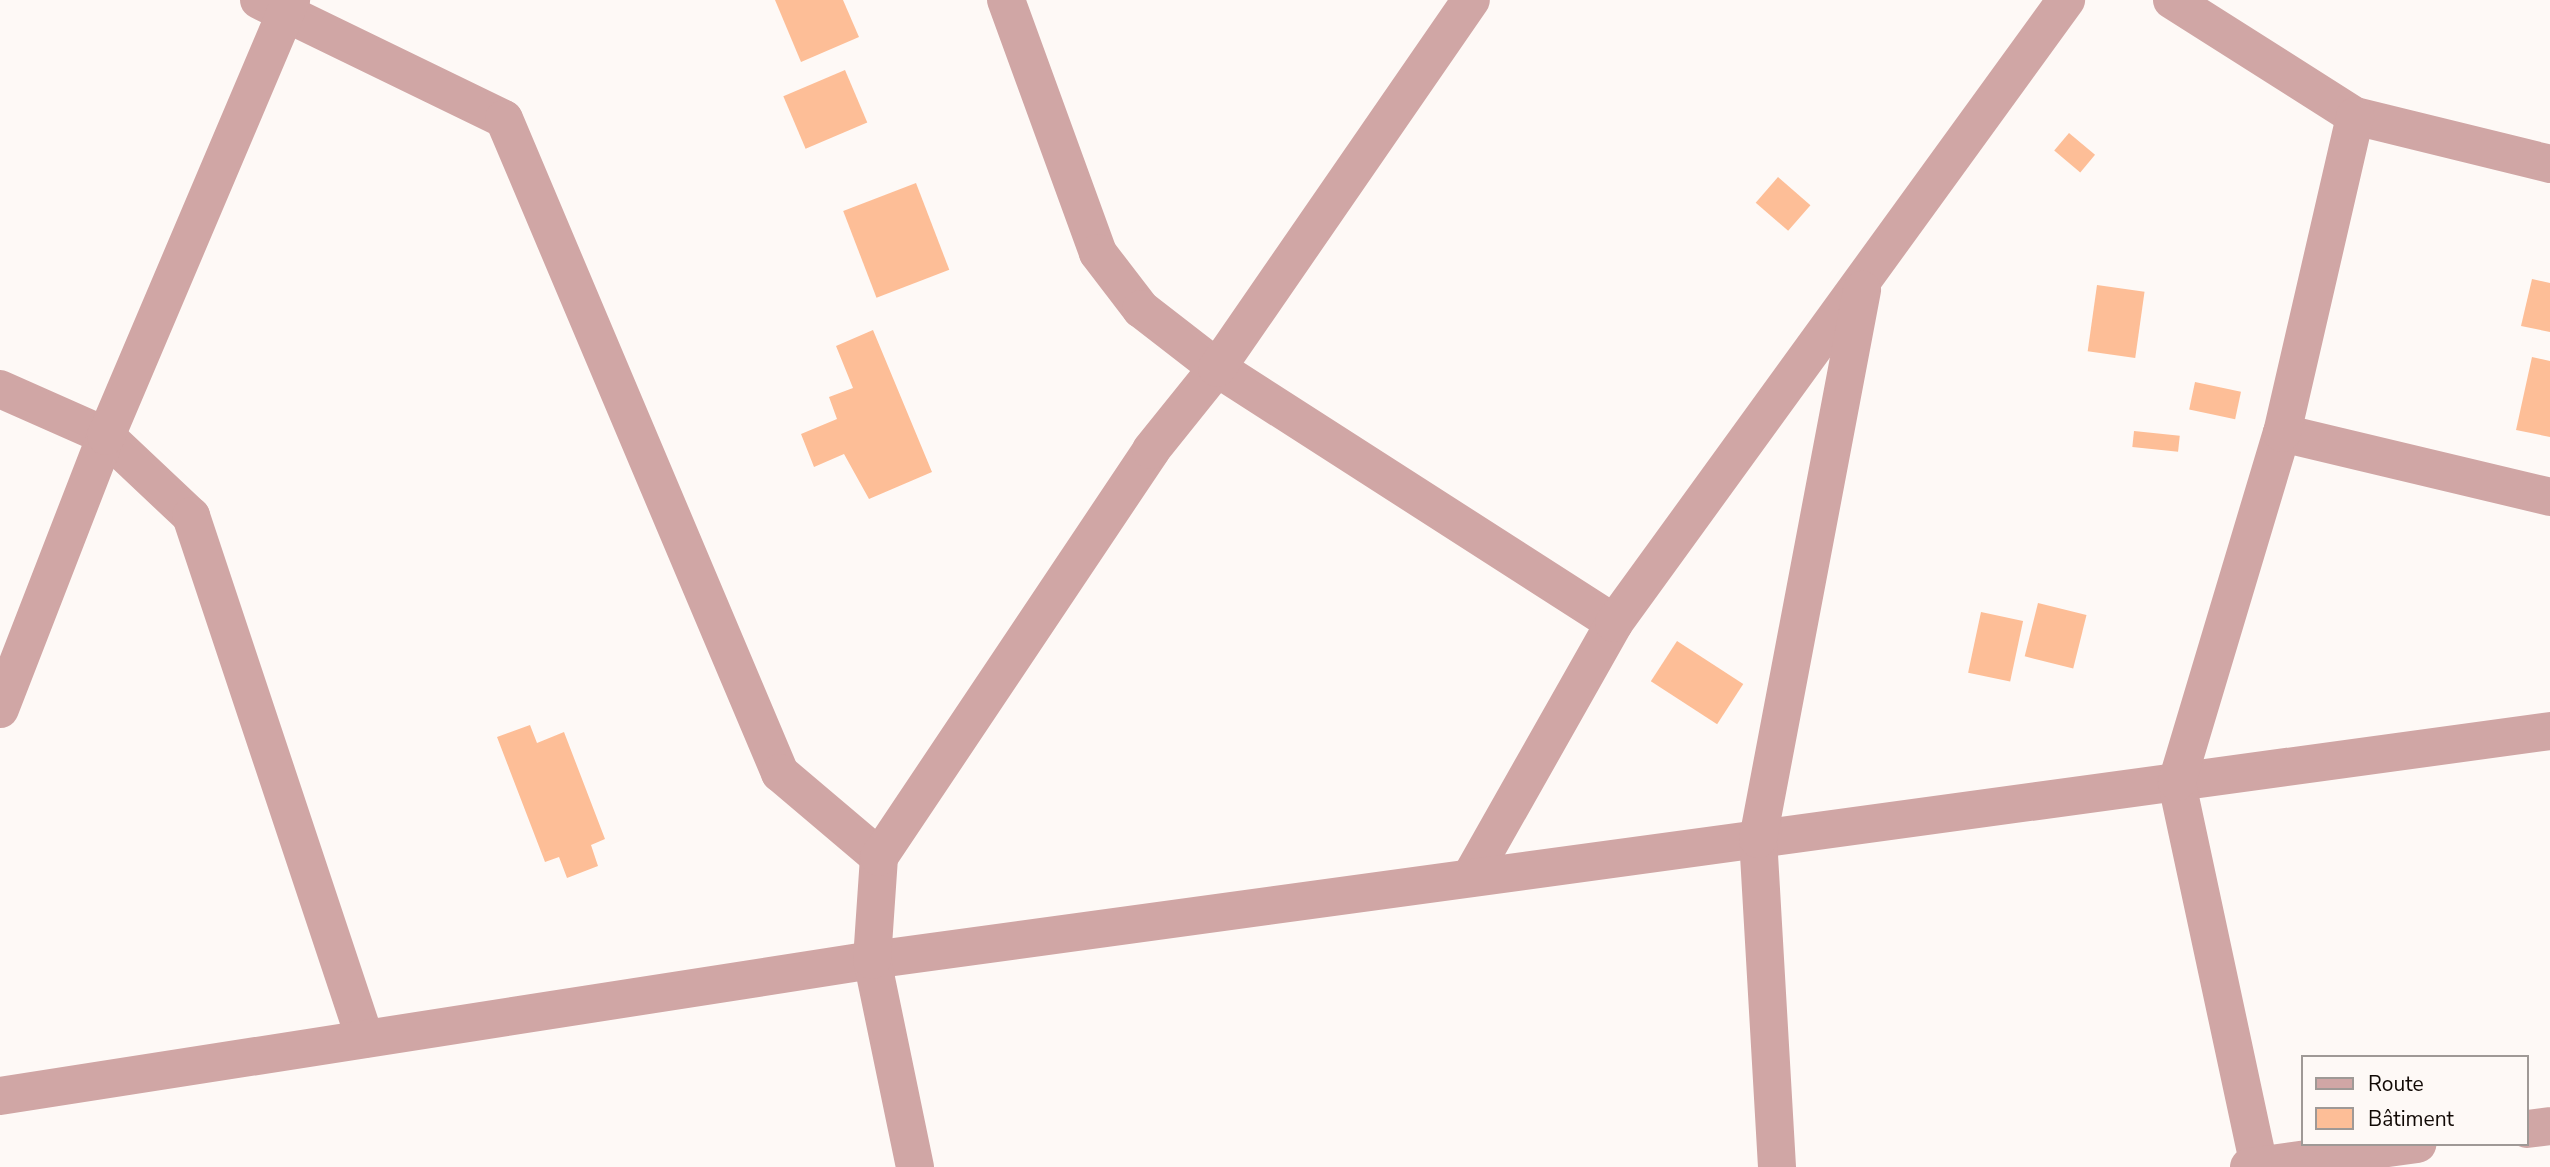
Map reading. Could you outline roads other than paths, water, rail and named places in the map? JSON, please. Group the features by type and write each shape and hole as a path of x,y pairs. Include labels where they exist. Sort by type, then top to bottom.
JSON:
{"street":[{"path":"1006,0 1098,253 1141,309 1217,368 1614,623"},
{"path":"915,1167 872,960 879,857 1151,450 1217,368 1471,0"},
{"path":"1470,878 1614,623 2066,0"},
{"path":"2172,0 2356,116 2550,164"},
{"path":"0,709 278,4 504,119 780,774 879,857"},
{"path":"2356,116 2281,433 2177,782 2254,1166 2402,1146"},
{"path":"1777,1167 1758,839 1864,279"},
{"path":"0,389 106,436 191,516 365,1039"},
{"path":"2281,433 2550,497"},
{"path":"0,1096 872,960 2550,731"},
{"path":"2529,1129 2550,1126"}]}
